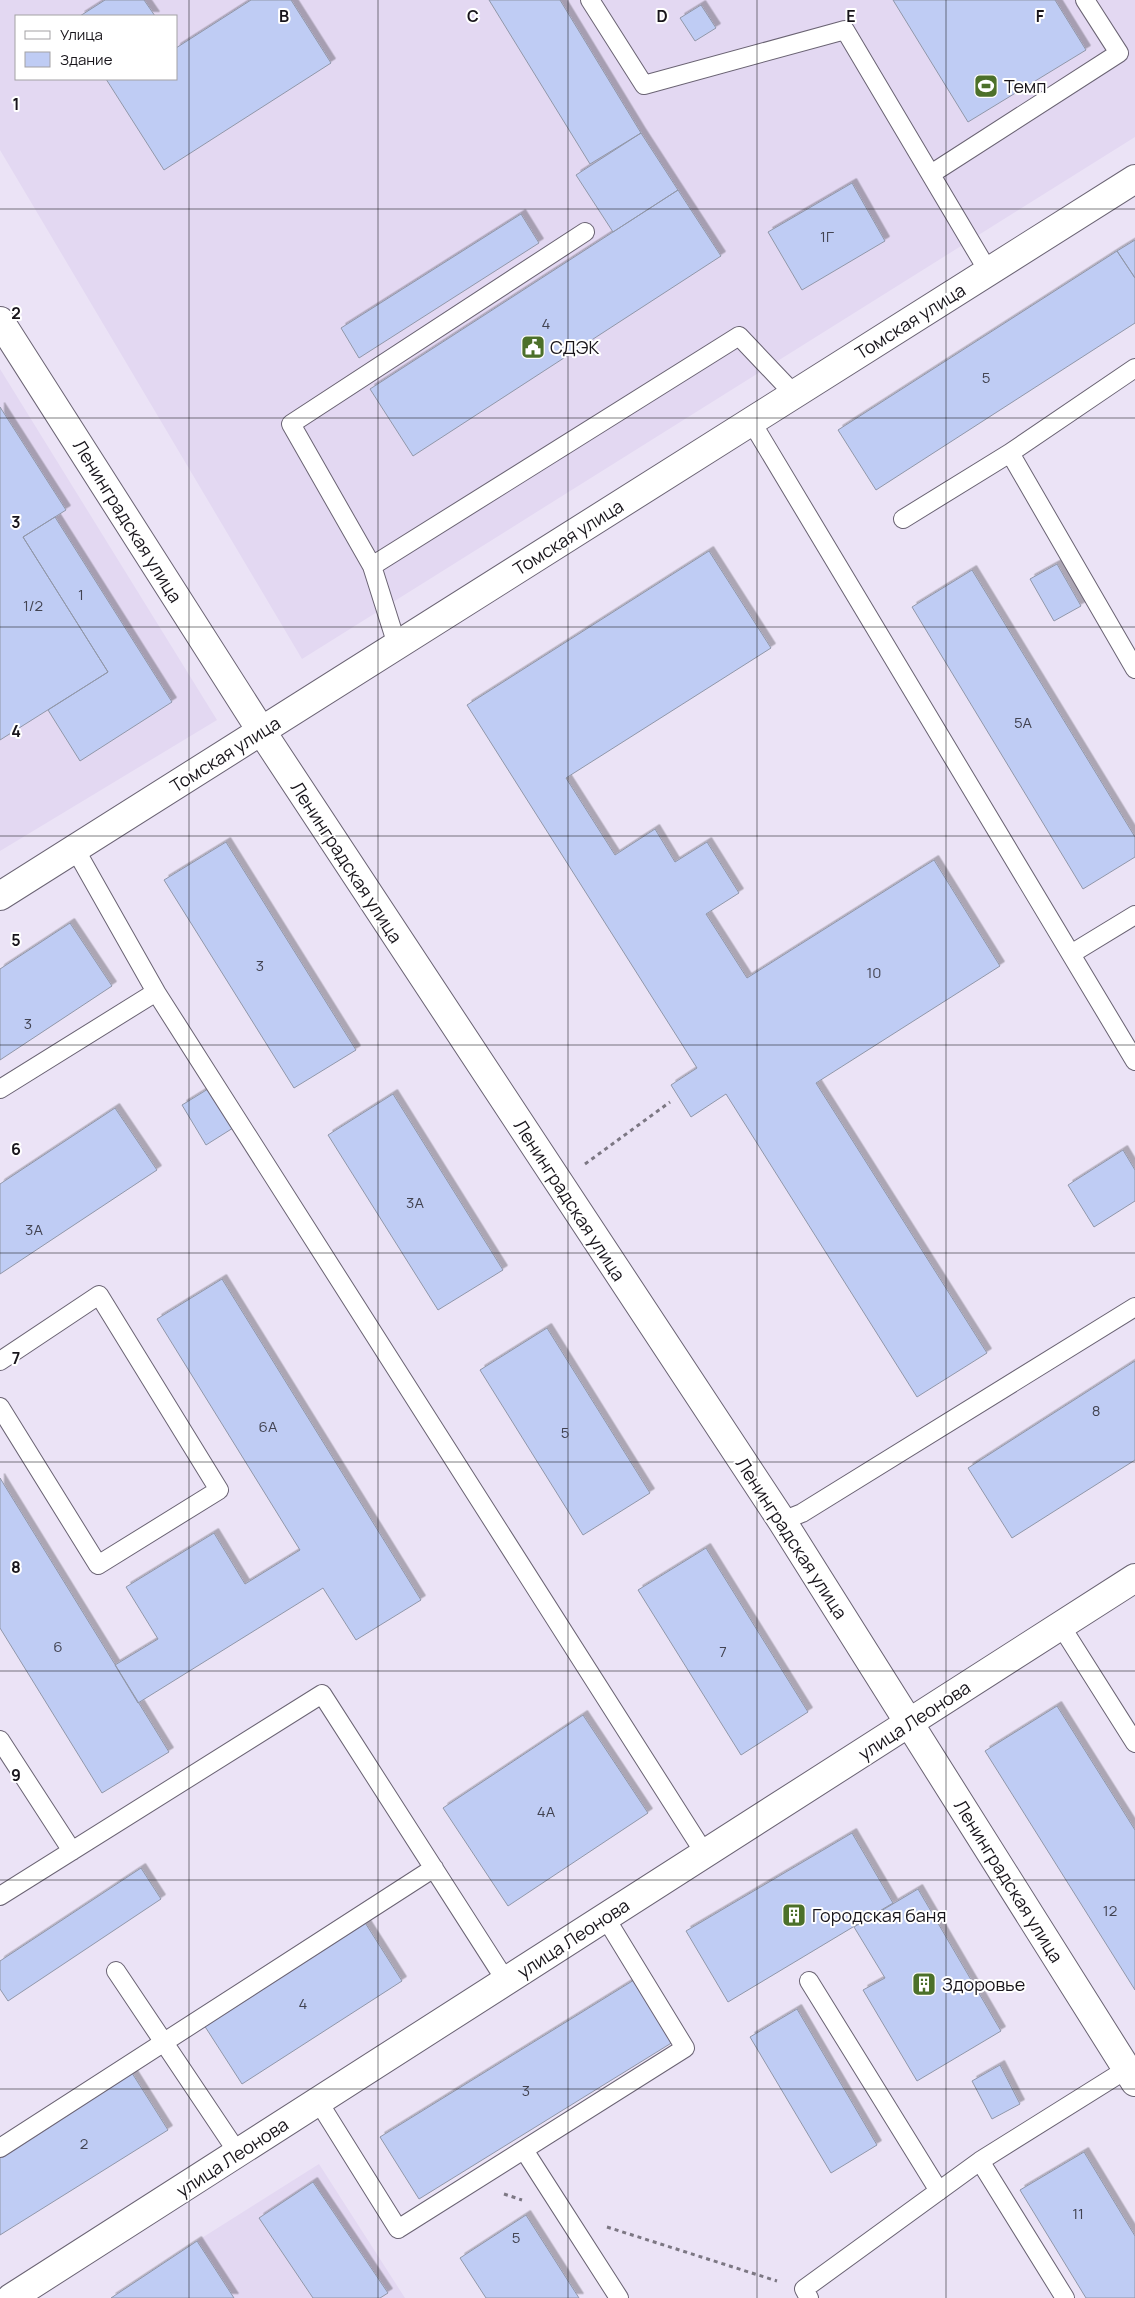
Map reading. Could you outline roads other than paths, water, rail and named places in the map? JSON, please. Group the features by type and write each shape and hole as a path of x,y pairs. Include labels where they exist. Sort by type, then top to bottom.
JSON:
{"street":[{"name":"Томская улица","path":"0,896 74,847 262,732 1135,179"},
{"name":"Ленинградская улица","path":"0,321 262,732 782,1521 1131,2075"},
{"name":"улица Леонова","path":"11,2298 910,1724 1135,1578"}],"lane":[{"path":"590,0 644,85 845,30 988,271"},
{"path":"931,174 1119,53 1085,0"},
{"path":"397,645 372,566 291,424 586,232"},
{"path":"372,566 739,336 794,394"},
{"path":"903,519 1010,453 1135,368"},
{"path":"752,421 1135,1062"},
{"path":"1010,453 1135,669"},
{"path":"74,847 156,992 705,1854"},
{"path":"1071,954 1135,915"},
{"path":"0,1089 156,992"},
{"path":"0,1360 99,1295 219,1490 98,1565 0,1407"},
{"path":"782,1521 802,1513 1135,1307"},
{"path":"1061,1626 1135,1743"},
{"path":"0,1896 322,1694 506,1981"},
{"path":"0,1740 72,1851"},
{"path":"0,2148 434,1868"},
{"path":"318,2101 398,2229 685,2048 605,1918"},
{"path":"116,1971 238,2153"},
{"path":"809,1981 939,2192"},
{"path":"806,2294 980,2161 1131,2075"},
{"path":"524,2150 619,2298"},
{"path":"980,2161 1065,2298"}],"place":[{"name":"Темп","path":"986,86"},
{"name":"СДЭК","path":"533,347"},
{"name":"Городская баня","path":"794,1915"},
{"name":"Здоровье","path":"924,1984"}]}
